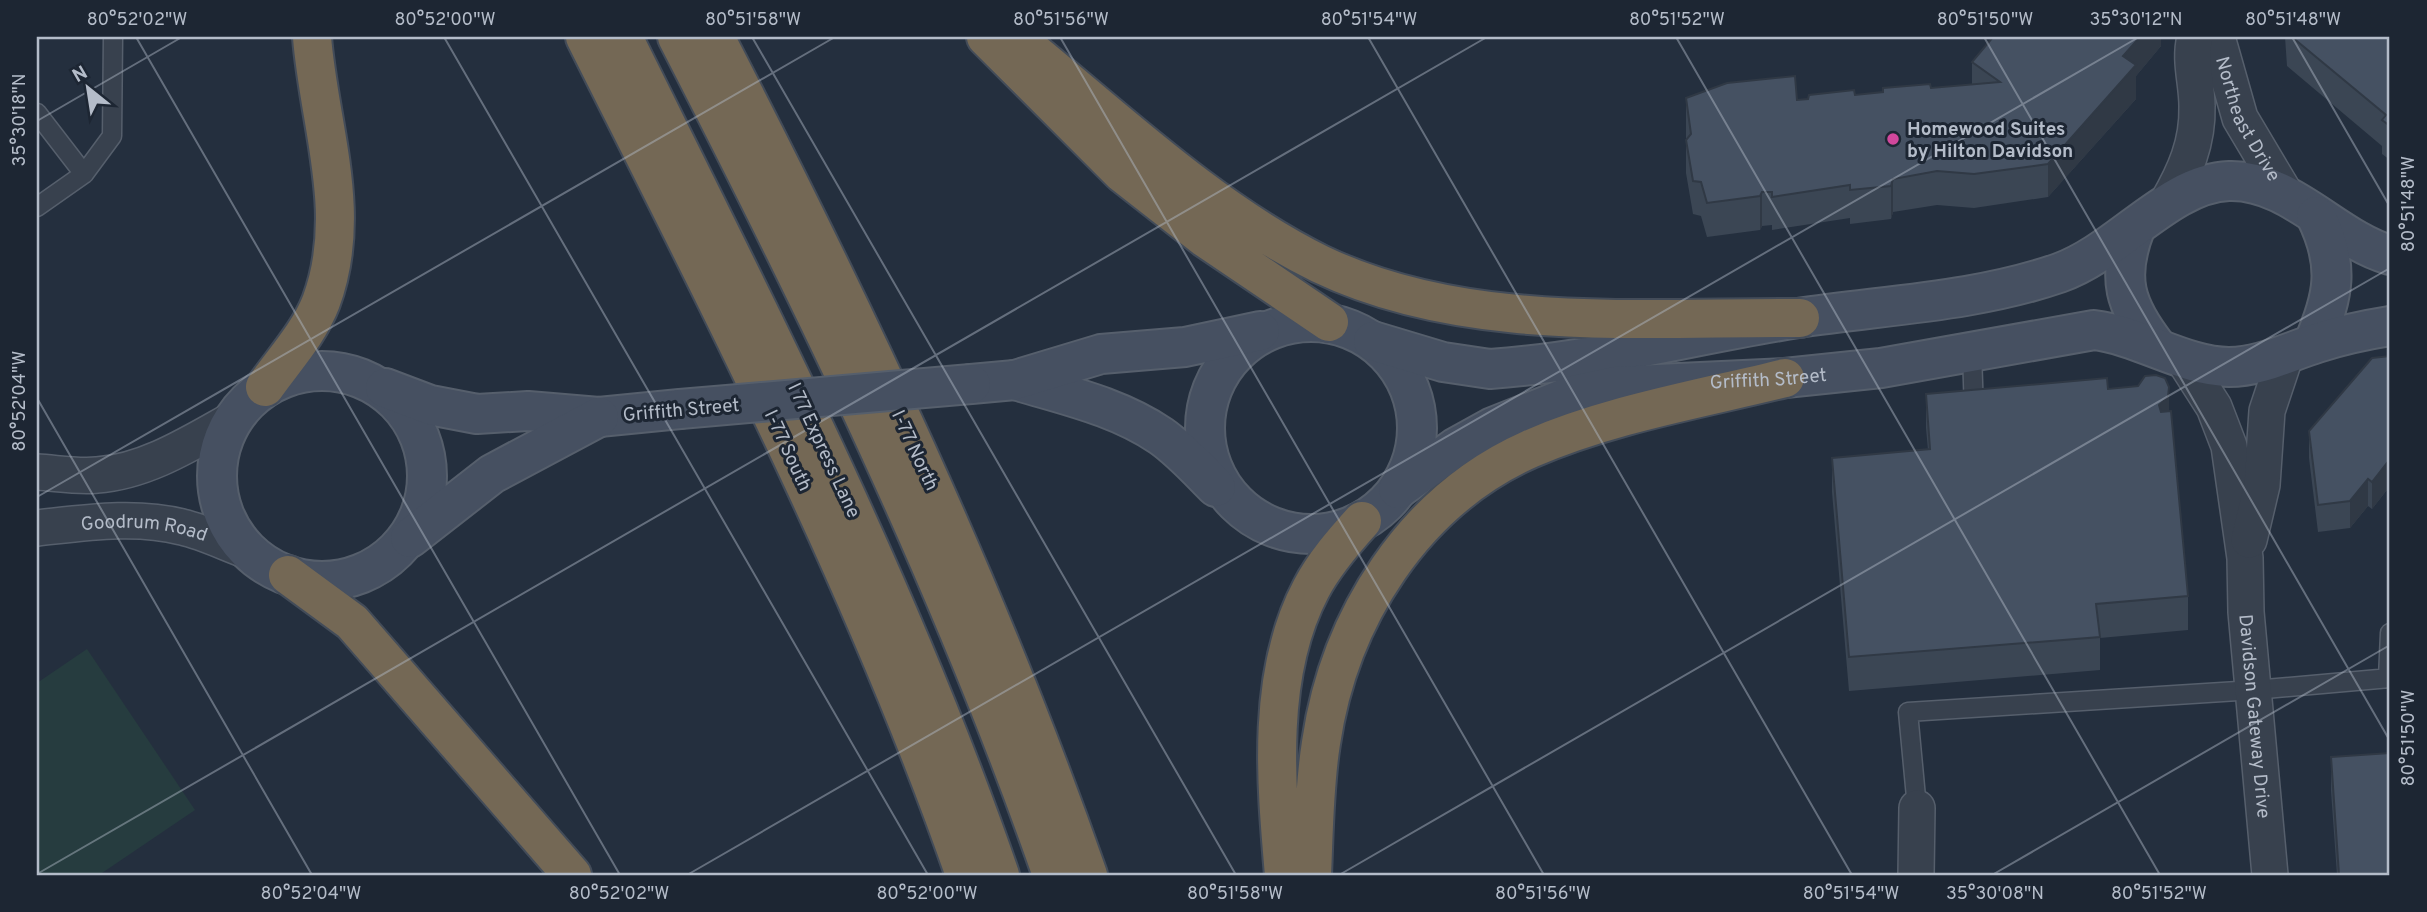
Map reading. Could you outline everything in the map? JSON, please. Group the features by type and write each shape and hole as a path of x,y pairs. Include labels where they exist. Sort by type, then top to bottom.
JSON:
{"highway":[{"path":"265,387 313,318 321,302 334,252 336,199 312,37"},
{"name":"I-77 South","path":"585,37 811,498 911,730 965,875"},
{"name":"I 77 Express Lane","path":"623,37 842,483 942,717 1000,875"},
{"path":"677,37 777,233 886,463 987,699 1052,875"},
{"name":"I-77 North","path":"715,37 813,230 965,556 1019,687 1088,875"},
{"path":"986,37 1122,173 1205,238 1329,322"},
{"path":"1015,37 1227,206 1321,264 1368,282 1414,298 1513,314 1800,318"},
{"path":"1312,875 1321,742 1343,657 1362,613 1383,576 1433,514 1493,467 1563,436 1621,418 1784,378"},
{"path":"1284,875 1278,768 1281,704 1291,641 1299,615 1322,570 1363,521"},
{"path":"288,575 328,602 359,629 572,875"}],"main road":[{"path":"1373,341 1443,362 1490,369 1800,318 1921,304 2038,279 2081,264 2135,229 2167,203 2206,184 2228,181 2269,187 2351,240 2390,255"},
{"path":"2299,349 2328,310 2332,288 2328,247 2301,207"},
{"path":"2135,229 2126,252 2126,289 2139,324 2169,352 2228,367 2250,365 2299,349 2390,326"},
{"path":"1306,321 1329,322 1352,329 1391,356 1414,398 1417,445 1410,468 1398,489 1382,507 1363,521 1341,530 1317,534 1293,533 1270,526 1228,500 1208,457 1206,410 1213,387 1224,366 1240,348 1282,325 1306,321"},
{"name":"Griffith Street","path":"377,385 454,411 477,414 528,411 598,417 1015,380 1101,354 1185,347 1282,325"},
{"name":"Griffith Street","path":"1398,489 1455,448 1493,427 1573,395 1615,386 1784,378 1881,368 2094,330 2119,333 2169,352"},
{"path":"333,370 377,385 396,400 411,419 422,440 427,486 422,509 412,531 397,549 357,575 334,580 310,580 288,575 266,565 247,551 232,533 222,512 217,489 217,465 222,442 232,420 246,402 265,387 286,376 333,370"},
{"name":"Griffith Street","path":"1015,380 1094,404 1137,422 1183,454 1228,500"},
{"name":"Griffith Street","path":"397,549 473,486 598,417"}],"street":[{"name":"Northeast Drive","path":"2167,203 2192,153 2196,130 2197,105 2191,54 2195,37"},
{"name":"Northeast Drive","path":"2217,37 2240,118 2301,207"},
{"name":"Davidson Gateway Drive","path":"2245,558 2262,485 2267,411 2299,349"},
{"name":"Davidson Gateway Drive","path":"2169,352 2214,407 2229,446 2245,558 2270,875"},
{"path":"37,472 97,475 125,470 180,449 232,420"},
{"name":"Goodrum Road","path":"37,528 101,522 160,523 183,527 247,551"},
{"path":"1916,875 1917,807"}],"lane":[{"path":"37,207 84,174 112,136 113,37"},
{"path":"37,113 84,174"},
{"path":"1972,353 1975,428"},
{"path":"1917,807 1908,712 2254,690 2389,678 2390,633"}],"green space":[{"path":"87,649 195,810 99,875 37,875 37,683"}],"building":[{"name":"Homewood Suites by Hilton Davidson","path":"1993,37 2140,37 2123,56 2136,65 2048,164 1974,174 1937,171 1893,179 1891,186 1850,190 1850,185 1772,197 1772,192 1762,192 1760,196 1707,203 1701,182 1693,181 1686,140 1691,134 1686,98 1727,83 1795,76 1797,100 1808,99 1809,95 1854,90 1855,95 1883,92 1883,88 1930,84 1931,88 2000,82 1972,62"},
{"path":"2292,37 2390,37 2390,126 2382,120 2386,115"},
{"path":"2390,356 2390,459 2372,482 2368,479 2350,501 2318,505 2309,431 2372,358"},
{"path":"2145,376 2165,378 2169,387 2168,397 2159,405 2161,412 2171,411 2188,596 2096,604 2100,637 1849,657 1832,458 1930,449 1926,394 2107,378 2108,389 2138,386"},
{"path":"2390,753 2390,875 2339,875 2331,757"}],"place":[{"name":"Homewood Suites by Hilton Davidson","path":"1893,139"}]}
